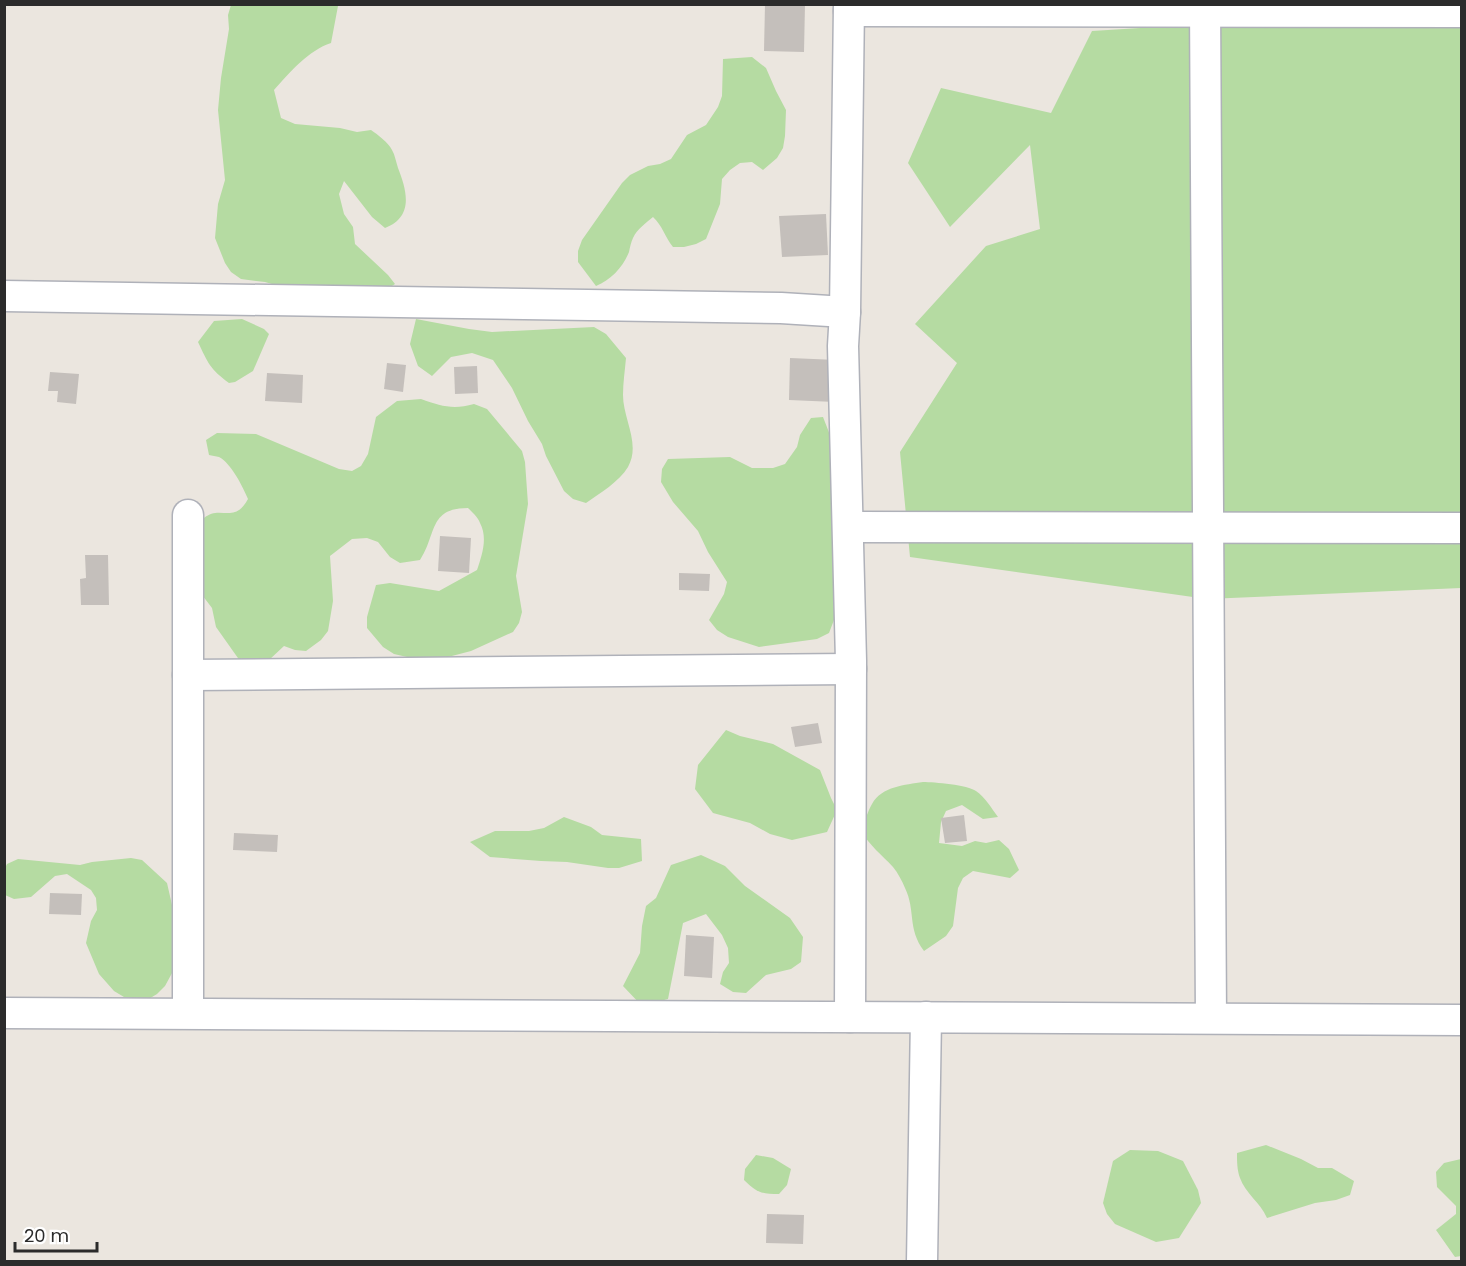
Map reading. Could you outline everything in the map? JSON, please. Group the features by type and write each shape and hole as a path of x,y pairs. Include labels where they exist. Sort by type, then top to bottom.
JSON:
{"street":[{"path":"850,1017 851,669 843,346 849,8 1205,8 1461,12"},
{"path":"1205,8 1211,1018"},
{"path":"4,296 781,308 845,312"},
{"path":"188,515 188,1013"},
{"path":"848,527 1461,528"},
{"path":"188,675 851,669"},
{"path":"4,1012 1461,1020"},
{"path":"922,1262 926,1017"}],"green space":[{"path":"231,5 338,6 331,43 307,56 274,90 281,118 295,124 357,132 371,130 392,150 404,186 406,202 401,217 394,223 385,228 372,217 344,181 339,194 344,214 353,227 355,244 395,284 384,291 289,289 265,282 241,279 231,272 225,263 215,238 218,204 225,180 218,110"},
{"path":"1461,8 1461,588 1207,599 910,557 900,452 957,363 915,324 986,246 1040,229 1030,145 950,227 908,163 941,88 1051,113 1092,31"},
{"path":"752,57 766,68 786,110 783,148 777,158 763,170 752,162 740,163 722,179 720,204 706,239 684,247 673,247 653,217 635,235 620,268 596,286 578,262 578,251 582,240 630,175 648,166 671,159 687,135 706,125 718,107 722,96 723,59"},
{"path":"242,319 264,329 269,334 253,371 229,383 210,365 198,342 214,321"},
{"path":"416,319 492,332 594,327 606,334 626,358 623,395 633,449 628,467 620,478 586,503 573,499 564,491 512,388 493,360 472,353 451,357 432,376 418,366 410,344"},
{"path":"421,399 447,406 460,407 474,404 487,409 522,451 528,504 516,576 522,612 519,623 513,632 471,651 448,657 407,657 394,654 383,647 367,628 367,617 376,585 390,583 439,591 477,570 483,546 482,529 478,519 468,508 455,509 446,513 435,525 420,560 400,563 390,557 378,542 367,538 352,539 330,556 333,601 328,631 321,640 306,651 284,646 269,660 245,668 216,627 212,608 183,570 190,542 200,522 210,514 237,511 248,499 228,464 219,457 209,455 206,440 217,433 256,434 339,469 352,471 361,466 368,454 376,417 397,401"},
{"path":"823,417 830,435 834,472 831,483 833,515 847,586 829,633 817,639 759,647 728,637 717,630 709,620 724,594 727,582 698,531 673,502 661,482 662,469 668,459 730,457 752,468 773,468 785,464 797,447 800,435 811,418"},
{"path":"726,730 773,744 820,770 837,810 827,832 792,840 770,834 750,823 713,813 695,789 698,765"},
{"path":"923,782 951,784 972,789 982,796 998,817 983,819 962,805 946,811 941,822 939,843 962,846 975,841 986,843 999,840 1009,849 1019,870 1010,878 973,871 963,878 958,888 953,926 946,936 924,951 915,935 908,896 901,880 893,867 861,831 870,807 882,793 894,787"},
{"path":"564,817 591,827 602,835 641,839 642,861 619,868 608,868 567,862 490,857 470,842 495,831 529,831 544,828"},
{"path":"701,855 725,866 745,886 790,918 803,937 801,962 791,969 766,975 746,993 733,992 720,984 723,972 729,963 728,948 722,935 706,914 683,923 668,999 642,1006 623,986 640,953 646,906 656,898 671,865"},
{"path":"131,858 142,860 167,883 177,917 178,962 165,986 147,1000 124,997 114,991 99,974 86,943 91,921 97,910 96,898 91,890 67,874 55,876 31,897 14,899 5,895 5,868 7,864 18,859 80,865"},
{"path":"1266,1145 1318,1168 1332,1168 1354,1181 1350,1195 1267,1218 1242,1183 1237,1159 1237,1153"},
{"path":"1130,1150 1158,1151 1183,1161 1198,1190 1201,1203 1179,1238 1156,1242 1115,1224 1107,1214 1103,1203 1113,1161"},
{"path":"756,1155 773,1158 791,1169 787,1185 779,1194 760,1192 744,1180 745,1169"},
{"path":"1461,1159 1461,1256 1455,1257 1436,1230 1456,1214 1456,1206 1437,1187 1436,1172 1444,1163"}],"building":[{"path":"765,4 805,4 804,52 764,51"},
{"path":"826,214 828,255 782,257 779,216"},
{"path":"790,358 837,360 835,402 789,400"},
{"path":"387,363 406,365 403,392 384,389"},
{"path":"477,366 478,393 455,394 454,367"},
{"path":"50,372 79,374 76,404 57,402 58,391 48,391"},
{"path":"267,373 303,375 302,403 265,401"},
{"path":"440,536 471,538 469,573 438,571"},
{"path":"85,555 108,555 109,605 81,605 80,579 86,578"},
{"path":"679,573 710,574 709,591 679,590"},
{"path":"818,723 822,743 795,747 791,727"},
{"path":"964,815 967,841 945,843 941,818"},
{"path":"234,833 278,835 277,852 233,850"},
{"path":"50,893 82,894 81,915 49,914"},
{"path":"686,935 714,937 712,978 684,976"},
{"path":"767,1214 804,1215 803,1244 766,1243"}]}
